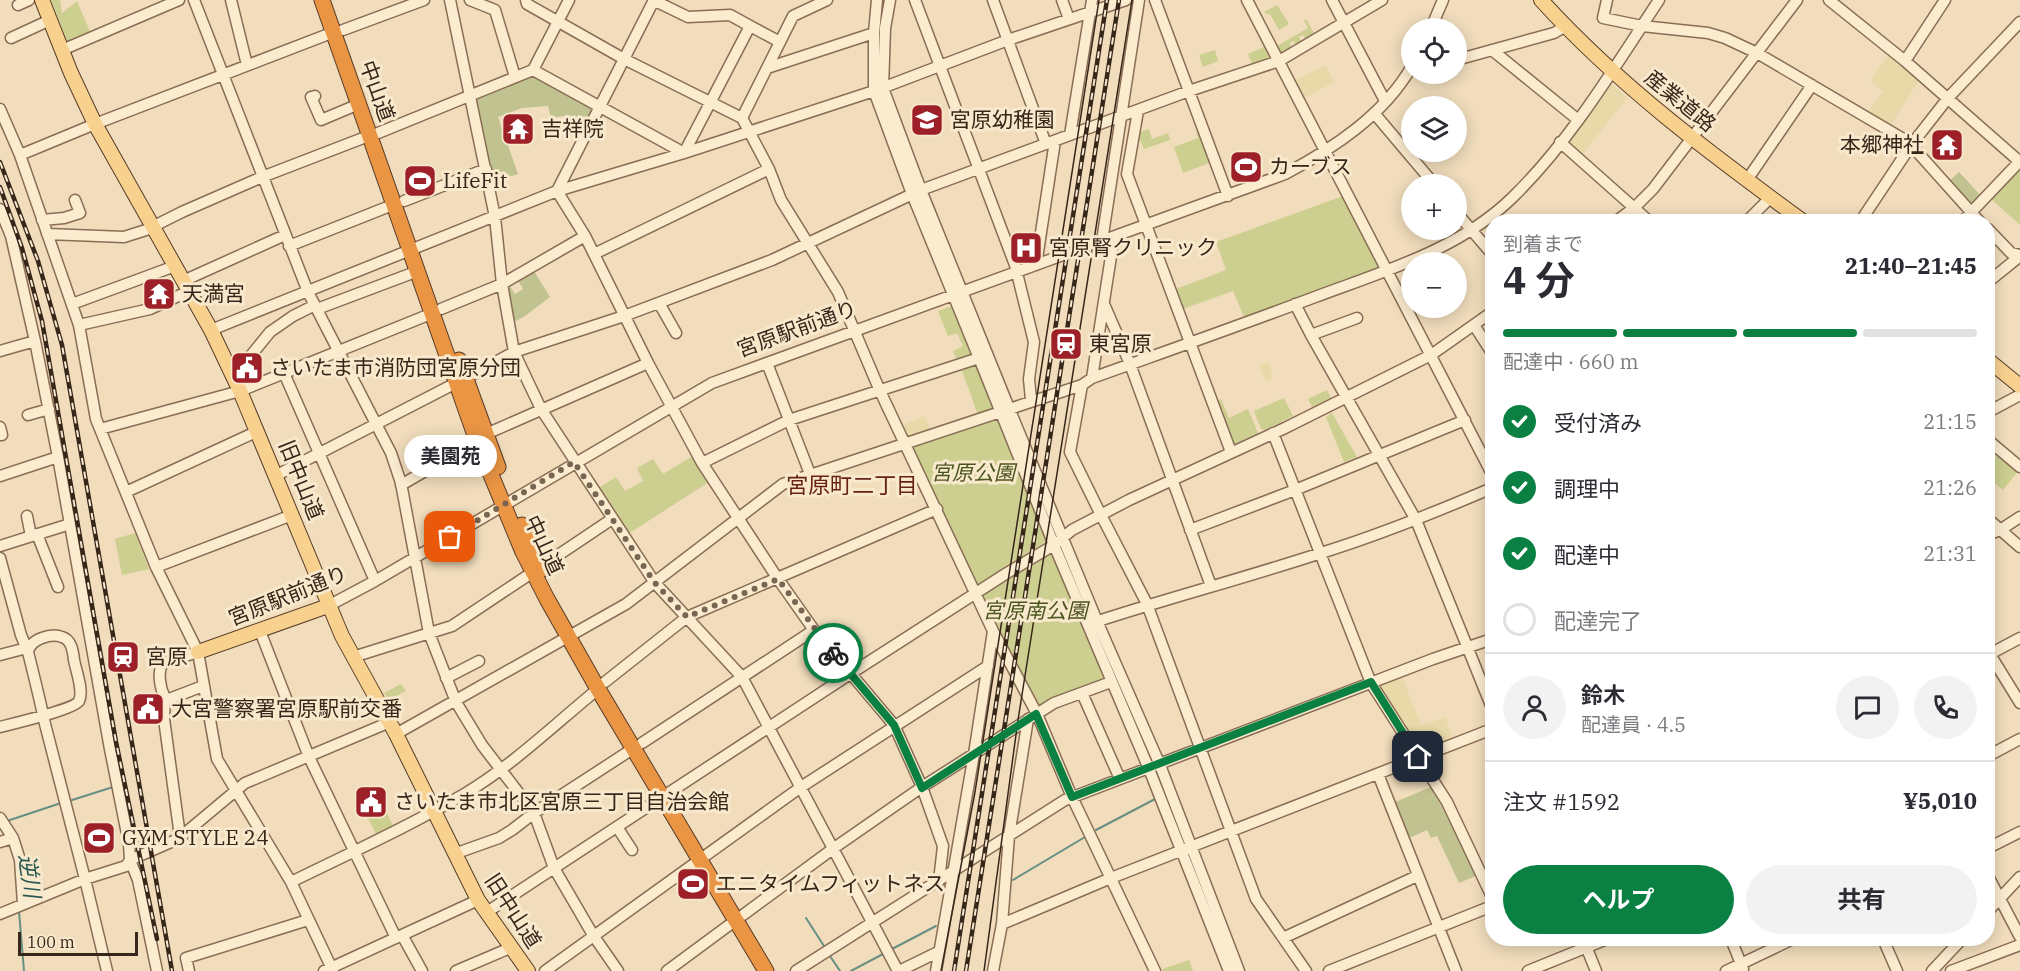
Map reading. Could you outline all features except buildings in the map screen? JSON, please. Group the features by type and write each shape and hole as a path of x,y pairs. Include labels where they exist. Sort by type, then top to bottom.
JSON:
{"highway":[{"name":"中山道","path":"322,0 338,31 481,438 537,569 572,634 740,918 766,971"},
{"name":"中山道","path":"332,0 338,31 359,104 374,134"},
{"name":"中山道","path":"415,250 418,271 437,311"},
{"name":"中山道","path":"740,918 776,971"}],"main road":[{"name":"旧中山道","path":"42,0 95,124 211,330 240,391 277,475 328,606 353,657 393,728 478,900 528,971"},
{"name":"産業道路","path":"1541,0 1613,72 1691,138 1793,214"},
{"path":"1995,366 2020,386"},
{"name":"宮原駅前通り","path":"198,652 328,606"}],"street":[{"path":"18,5 29,0"},
{"path":"62,50 179,0"},
{"path":"195,0 308,292 391,453 401,484 429,633 456,702 482,745 534,813 554,868 618,971"},
{"path":"231,0 247,65"},
{"path":"20,155 247,65 424,0"},
{"path":"450,0 495,217 502,284 514,352 541,409 655,583 742,677 899,971 938,952"},
{"path":"470,0 495,10 515,77"},
{"path":"526,0 527,4 624,59 742,118 769,170 781,200 838,292 880,391 1032,717 1155,971"},
{"path":"47,234 124,237 152,227 262,177 533,70 569,0"},
{"path":"557,191 654,0 688,17 730,15 780,42"},
{"path":"742,118 793,16 827,0"},
{"path":"876,0 874,33 879,89 917,192 1186,849 1239,971"},
{"path":"879,89 890,0"},
{"path":"915,0 1017,272 1034,342 1029,379 1031,400"},
{"path":"993,0 1051,142 1036,266"},
{"path":"1062,0 1069,19"},
{"path":"1070,135 1092,0"},
{"path":"211,330 415,250 557,191 684,153 879,89 1008,40 1126,0"},
{"path":"1102,241 1138,0"},
{"path":"1155,0 1228,196"},
{"path":"1247,0 1485,460"},
{"path":"1332,0 1385,101"},
{"path":"277,475 514,352 624,316 772,260 917,192 979,168 1279,61 1382,0"},
{"path":"1435,18 1443,0"},
{"path":"1607,0 1603,18 1642,26 1708,33 1725,38 1757,53 1812,85 1911,145 1971,213 2020,161 1905,61 1829,0"},
{"path":"1493,214 1512,199 1544,164 1613,72 1659,0"},
{"path":"1626,214 1653,189 1797,0"},
{"path":"1905,61 1945,0"},
{"path":"11,38 50,20"},
{"path":"1865,214 1911,145 1948,98 2020,22"},
{"path":"684,153 750,26"},
{"path":"1467,57 1554,33 1566,26"},
{"path":"767,68 874,33"},
{"path":"1492,50 1577,119"},
{"path":"533,70 684,153"},
{"name":"宮原駅前通り","path":"328,606 415,558 574,462 712,383 1285,174 1326,150 1374,112 1401,82"},
{"path":"1747,180 1812,85"},
{"path":"315,96 311,97 321,120 359,104"},
{"path":"0,109 20,155 79,326 96,419 156,567 198,652 218,759 291,882 329,970 478,900"},
{"path":"1138,111 1127,174 1231,452"},
{"path":"1374,112 1426,174"},
{"path":"1560,142 1641,214"},
{"path":"290,246 486,170"},
{"path":"594,254 769,170"},
{"path":"557,191 585,236 670,406 702,463 814,630 894,725 922,788 943,846 939,881"},
{"path":"1754,214 1770,198"},
{"path":"42,220 64,218 80,213 75,200"},
{"path":"0,209 35,341 129,844 130,860 138,880 157,971"},
{"path":"0,914 86,879 126,866 130,860 178,839 237,789 309,757 393,728 456,702 626,604 783,484 1082,385 1092,378 1388,270 1426,255 1472,230 1485,220"},
{"path":"1467,224 1485,246"},
{"path":"79,326 150,309 186,286 285,235"},
{"path":"100,429 240,391 502,284 585,236"},
{"path":"1995,236 2011,253 2020,256"},
{"path":"1092,378 1114,237"},
{"path":"1995,276 2020,256"},
{"path":"72,304 175,266"},
{"path":"230,370 248,358 270,332 293,316 418,271"},
{"path":"958,294 979,358 1005,409"},
{"path":"659,303 676,333"},
{"path":"1104,304 1130,364 1211,586"},
{"path":"1295,304 1416,520 1485,691"},
{"path":"487,912 1059,540 1101,515 1173,479 1273,434 1431,355 1485,317"},
{"path":"1311,335 1357,318"},
{"path":"1474,325 1485,342"},
{"path":"0,351 35,341"},
{"path":"702,463 789,420 979,358"},
{"path":"401,484 481,438 541,409 648,363"},
{"path":"767,363 810,474"},
{"path":"284,373 375,581"},
{"path":"1082,385 1070,452 1147,604 1256,899 1306,971"},
{"path":"1995,408 2020,395"},
{"path":"28,415 49,409"},
{"path":"1190,530 1295,490 1465,420"},
{"path":"0,427 2,435 0,435"},
{"path":"126,492 258,431"},
{"path":"1273,434 1371,682 1447,802 1485,882"},
{"path":"1995,446 2020,467"},
{"path":"0,476 58,457"},
{"path":"1093,623 1147,604 1321,553 1416,520 1485,491"},
{"path":"291,882 434,812 501,769 687,617 937,509"},
{"path":"156,567 292,515"},
{"path":"27,516 58,587"},
{"path":"1995,532 2020,517"},
{"path":"353,657 452,626 612,519"},
{"path":"0,546 70,524"},
{"path":"1995,525 2020,547"},
{"path":"0,558 28,645 43,715 86,879 107,971"},
{"path":"0,604 12,601"},
{"path":"1093,623 1111,682 1153,767"},
{"path":"454,854 499,838 814,630"},
{"path":"260,631 309,757 399,936 422,971"},
{"path":"936,971 993,631"},
{"path":"0,655 55,637 66,638 72,646 80,690 77,705 0,727"},
{"path":"1995,650 2020,638"},
{"path":"796,971 1065,800 1371,682 1485,642"},
{"path":"178,839 164,719 165,698 159,672 161,666 166,662 198,652"},
{"path":"446,678 479,662"},
{"path":"1995,664 2020,703"},
{"path":"544,971 801,787 988,666"},
{"path":"667,971 834,848 974,754 1054,703 1111,682"},
{"path":"165,698 171,699 203,686"},
{"path":"1082,693 1120,779"},
{"path":"993,971 1002,924 1009,836 1032,717"},
{"path":"1002,924 1111,878 1485,732"},
{"path":"1995,752 2020,739"},
{"path":"1378,774 1456,971"},
{"path":"2,821 7,840 20,860 20,906"},
{"path":"617,826 632,850"},
{"path":"1995,844 2020,832"},
{"path":"1186,849 1229,971"},
{"path":"1283,938 1417,876"},
{"path":"1995,903 2020,877"},
{"path":"1995,889 2020,937"},
{"path":"1329,971 1485,909"},
{"path":"189,971 186,958 308,920"},
{"path":"1951,971 2020,945"},
{"path":"1528,971 1579,946"},
{"path":"1586,946 1596,971"},
{"path":"1734,946 1742,968"},
{"path":"1726,971 1742,968 1781,946"},
{"path":"1887,946 1897,971"},
{"path":"1932,971 1955,946"},
{"path":"456,971 510,948"}],"shaded area":[{"path":"1889,55 1920,79 1890,126 1867,113 1883,92 1870,80"},
{"path":"1326,65 1334,82 1304,98 1295,80"},
{"path":"1610,82 1627,98 1581,156 1566,141"},
{"path":"1268,362 1273,372 1270,374 1272,379 1266,382 1259,366"},
{"path":"925,416 931,432 911,440 901,426"},
{"path":"1402,677 1421,725 1445,717 1454,740 1419,754 1378,689 1379,685"}],"green space":[{"path":"51,0 60,0 62,13 77,1 91,34 68,44"},
{"path":"1277,5 1289,24 1279,30 1270,14 1264,12"},
{"path":"1306,19 1315,35 1306,40 1303,35 1299,37 1302,43 1296,46 1294,41 1290,43 1292,49 1281,53 1277,46 1308,28 1304,20"},
{"path":"1263,40 1271,59 1253,66 1248,54 1264,47 1261,41"},
{"path":"1215,50 1218,61 1203,67 1199,55"},
{"path":"532,74 595,106 582,130 563,116 551,118 548,106 522,108 498,117 518,174 491,182 475,99"},
{"path":"1138,129 1140,132 1149,129 1152,139 1168,133 1170,140 1144,149 1137,133"},
{"path":"1196,131 1201,131 1212,162 1183,173 1174,147 1198,138"},
{"path":"2020,169 2020,225 1990,198"},
{"path":"1959,172 1982,197 1971,207 1948,182"},
{"path":"1343,196 1382,269 1244,317 1233,291 1183,309 1176,289 1226,270 1216,242"},
{"path":"534,271 550,297 512,323 507,289 509,285 515,294 523,289 518,280"},
{"path":"955,305 975,354 959,364 953,351 963,346 957,333 948,336 938,311"},
{"path":"975,363 979,364 995,410 978,415 961,368"},
{"path":"1327,390 1331,398 1312,407 1308,399"},
{"path":"1284,398 1293,416 1265,430 1261,429 1254,411"},
{"path":"1221,399 1229,418 1248,409 1258,433 1236,444 1233,443 1217,401"},
{"path":"1332,413 1357,457 1344,462 1326,417"},
{"name":"宮原公園","path":"998,417 1048,540 977,585 913,447"},
{"path":"1999,453 2019,470 2003,490 1995,484 1995,458"},
{"path":"693,456 709,482 628,534 597,489 616,477 625,491 643,481 637,468 653,459 663,474"},
{"path":"135,533 149,569 122,575 115,539"},
{"name":"宮原南公園","path":"1052,549 1106,679 1037,707 982,593"},
{"path":"401,684 406,691 389,700 384,693"},
{"path":"1431,787 1478,875 1459,883 1437,836 1431,838 1427,830 1407,839 1393,803"},
{"path":"382,802 394,828 377,836 368,818 373,816 370,808"},
{"path":"1189,960 1193,971 1163,971 1162,969"}],"waterway":[{"path":"1141,734 1152,762"},
{"path":"1156,770 1163,787"},
{"path":"69,801 113,787"},
{"path":"1096,830 1157,798"},
{"path":"7,821 61,803"},
{"path":"1013,880 1085,837"},
{"name":"逆川","path":"19,911 24,971"},
{"path":"806,918 824,946"},
{"path":"892,949 936,926"},
{"path":"851,971 883,954"},
{"path":"830,956 840,971"}],"tram line":[{"path":"941,971 975,792 1099,0"},
{"path":"984,971 1018,720 1132,0"}],"railway":[{"path":"954,971 1107,0"},
{"path":"966,971 1119,0"},
{"path":"0,162 38,261 62,345 172,971"},
{"path":"0,187 22,248 42,321 116,742 157,939"}],"way so far":[{"path":"450,537 574,462 655,583 687,617 778,579 833,653"}],"place":[{"name":"宮原幼稚園","path":"927,120"},
{"name":"吉祥院","path":"518,129"},
{"name":"本郷神社","path":"1947,145"},
{"name":"カーブス","path":"1246,167"},
{"name":"LifeFit","path":"420,181"},
{"name":"宮原腎クリニック","path":"1026,248"},
{"name":"天満宮","path":"159,294"},
{"name":"東宮原","path":"1066,344"},
{"name":"さいたま市消防団宮原分団","path":"247,368"},
{"name":"美園苑","path":"450,537"},
{"name":"宮原","path":"123,657"},
{"name":"大宮警察署宮原駅前交番","path":"148,709"},
{"name":"さいたま市北区宮原三丁目自治会館","path":"371,802"},
{"name":"GYM STYLE 24","path":"99,838"},
{"name":"エニタイムフィットネス","path":"693,884"}],"district":[{"name":"宮原町二丁目","path":"852,485"}],"route":[{"path":"833,653 894,725 922,788 1036,714 1072,797 1371,682 1418,757"}]}
